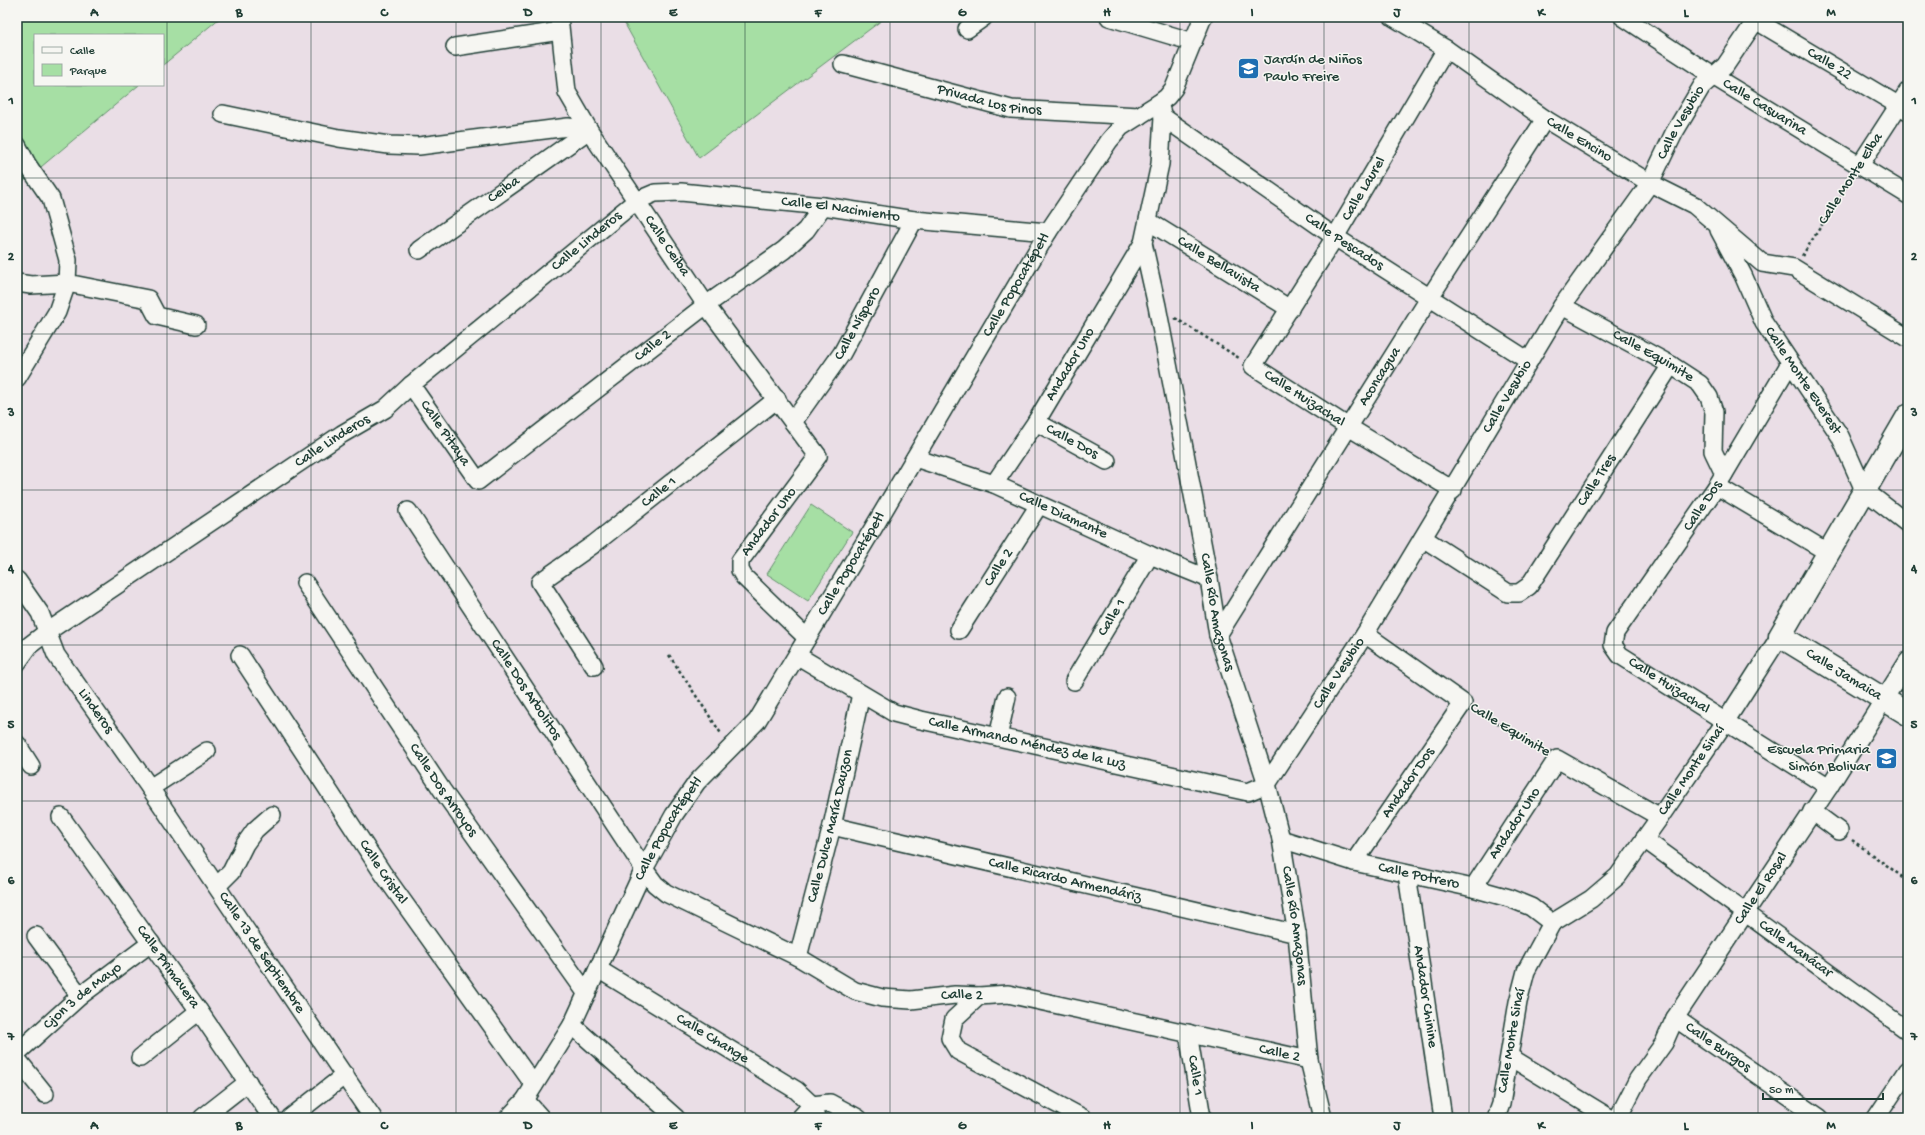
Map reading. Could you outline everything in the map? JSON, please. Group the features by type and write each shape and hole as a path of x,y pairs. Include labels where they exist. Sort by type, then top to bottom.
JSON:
{"main road":[{"name":"Calle Monte Sinaí","path":"1780,636 1908,416"},
{"name":"Calle Jamaica","path":"1780,636 1908,714"}],"street":[{"path":"967,29 984,17"},
{"path":"1109,17 1193,42"},
{"name":"Calle Popocatépetl","path":"508,1118 524,1100 572,1025 644,869 674,815 692,789 757,721 798,656 807,638 1048,232 1109,142 1121,127 1139,116 1161,110 1167,97 1174,88 1203,17"},
{"name":"Calle Encino","path":"1393,17 1446,49 1545,119 1650,183 1694,205 1762,263"},
{"name":"Calle Casuarina","path":"1623,17 1713,76 1908,195"},
{"name":"Calle Vesubio","path":"1267,784 1365,634 1453,490 1562,306 1650,183 1674,133 1702,86 1725,66 1755,18"},
{"name":"Calle 22","path":"1755,18 1904,108"},
{"path":"455,48 559,24"},
{"name":"Calle Ceiba","path":"559,24 567,92 589,130 706,305 818,456"},
{"name":"Calle Laurel","path":"1253,366 1335,237 1446,49"},
{"name":"Privada Los Pinos","path":"843,64 1011,109 1139,116"},
{"name":"Calle Monte Elba","path":"1860,165 1904,108 1908,90"},
{"name":"Calle Río Amazonas","path":"1161,110 1160,164 1143,243 1157,306 1209,579 1218,635 1267,784 1281,838 1297,934 1309,1060 1323,1118"},
{"name":"Calle Pescados","path":"1161,110 1335,237 1529,361"},
{"path":"223,114 339,138 389,145 419,146 568,127 589,130"},
{"name":"Aconcagua","path":"1218,635 1350,428 1430,297 1545,119"},
{"name":"Ceiba","path":"419,250 589,130"},
{"path":"17,145 27,164 52,199 68,260 67,283 57,312 24,355 17,378"},
{"name":"Calle El Nacimiento","path":"636,201 655,193 682,192 823,206 914,220 1048,232"},
{"name":"Calle Linderos","path":"17,663 30,645 47,632 342,434 385,409 411,385 636,201"},
{"name":"Calle 2","path":"478,481 706,305 784,250 806,230 823,206"},
{"name":"Calle Níspero","path":"793,422 842,353 914,220"},
{"name":"Calle Bellavista","path":"1148,221 1290,309"},
{"name":"Calle Monte Everest","path":"1715,222 1743,275 1764,323 1840,436 1864,490 1908,524"},
{"name":"Andador Uno","path":"994,484 1036,422 1143,243"},
{"path":"1743,275 1762,263 1794,268 1908,338"},
{"path":"17,284 31,285 67,283 148,299 157,316 196,325"},
{"name":"Calle Equimite","path":"1562,306 1671,365 1700,384 1709,397 1714,412 1713,451 1721,480"},
{"name":"Calle Dos","path":"1614,645 1616,633 1721,480 1790,363"},
{"name":"Calle Tres","path":"1423,538 1508,593 1519,593 1529,586 1671,365"},
{"name":"Calle Huizachal","path":"1253,366 1350,428 1453,490"},
{"name":"Calle Pitaya","path":"411,385 478,481"},
{"name":"Calle 1","path":"594,666 540,582 594,544 777,399"},
{"name":"Calle Dos","path":"1036,422 1108,461"},
{"name":"Andador Uno","path":"807,638 744,577 740,570 740,561 818,456"},
{"name":"Calle Diamante","path":"915,458 994,484 1150,555 1209,579"},
{"path":"1721,480 1829,553"},
{"name":"Calle 2","path":"959,630 1039,505"},
{"name":"Calle Dos Arbolitos","path":"408,511 644,869"},
{"name":"Calle 1","path":"1074,681 1150,555"},
{"name":"Linderos","path":"17,580 40,613 56,655 150,788"},
{"name":"Calle Dos Arroyos","path":"305,583 442,790 587,994"},
{"name":"Calle Equimite","path":"1365,634 1464,703"},
{"name":"Calle Monte Sinaí","path":"1496,1118 1501,1104 1518,1002 1526,971 1552,923 1591,899 1618,876 1725,722 1780,636"},
{"name":"Calle Huizachal","path":"1614,645 1620,655 1829,787"},
{"name":"Calle Cristal","path":"240,655 382,872 534,1085"},
{"name":"Calle Armando Méndez de la Luz","path":"798,656 894,713 1248,792 1267,784"},
{"name":"Calle El Rosal","path":"1618,1118 1638,1079 1664,1043 1675,1018 1829,787 1908,661"},
{"name":"Calle Dulce María Dauzon","path":"798,957 832,826 861,694"},
{"path":"998,737 1007,697"},
{"name":"Andador Dos","path":"1354,862 1464,703"},
{"path":"17,744 31,766"},
{"path":"150,788 207,751"},
{"name":"Calle Equimite","path":"1557,758 1660,817"},
{"name":"Andador Uno","path":"1473,888 1557,758"},
{"name":"Calle 13 de Septiembre","path":"150,788 373,1118"},
{"path":"1812,811 1839,831"},
{"path":"217,886 231,872 245,844 255,830 272,815"},
{"name":"Calle Primavera","path":"61,817 199,1011 272,1118"},
{"name":"Calle Ricardo Armendáriz","path":"832,826 1297,934"},
{"name":"Calle Potrero","path":"1281,838 1354,862 1473,888 1531,907 1552,923"},
{"name":"Calle Manácar","path":"1644,839 1908,1031"},
{"name":"Calle 2","path":"644,869 655,884 666,893 798,957 855,991 882,998 911,1000 954,995 978,996 1008,994 1309,1060"},
{"name":"Andador Chinine","path":"1407,874 1444,1118"},
{"path":"36,936 80,996"},
{"name":"Cjon 3 de Mayo","path":"17,1053 80,996 151,943"},
{"name":"Calle Change","path":"598,968 796,1090 814,1112"},
{"path":"978,996 954,1019 950,1038 958,1051 1083,1118"},
{"path":"140,1058 199,1011"},
{"name":"Calle Burgos","path":"1675,1018 1820,1118"},
{"path":"572,1025 676,1118"},
{"name":"Calle 1","path":"1188,1033 1202,1118"},
{"path":"1510,1057 1610,1118"},
{"path":"17,1059 45,1094"},
{"path":"1876,1118 1908,1070"},
{"path":"290,1118 345,1075"},
{"path":"202,1118 248,1082"},
{"path":"524,1100 541,1118"},
{"path":"800,1118 830,1104 858,1118"}],"path":[{"name":"Calle Monte Elba","path":"1794,268 1860,165"},
{"name":"Calle Huizachal","path":"1157,306 1253,366"},
{"path":"669,655 731,748"},
{"name":"Calle Equimite","path":"1464,703 1557,758"},
{"path":"1839,831 1908,881"}],"green space":[{"path":"17,17 221,17 164,64 164,34 34,34 34,86 138,86 17,187"},
{"path":"621,17 886,17 699,158"},
{"path":"811,505 852,532 808,601 767,574"}],"place":[{"name":"Jardín de Niños Paulo Freire","path":"1248,69"},
{"name":"Escuela Primaria Simón Bolivar","path":"1886,759"}]}
